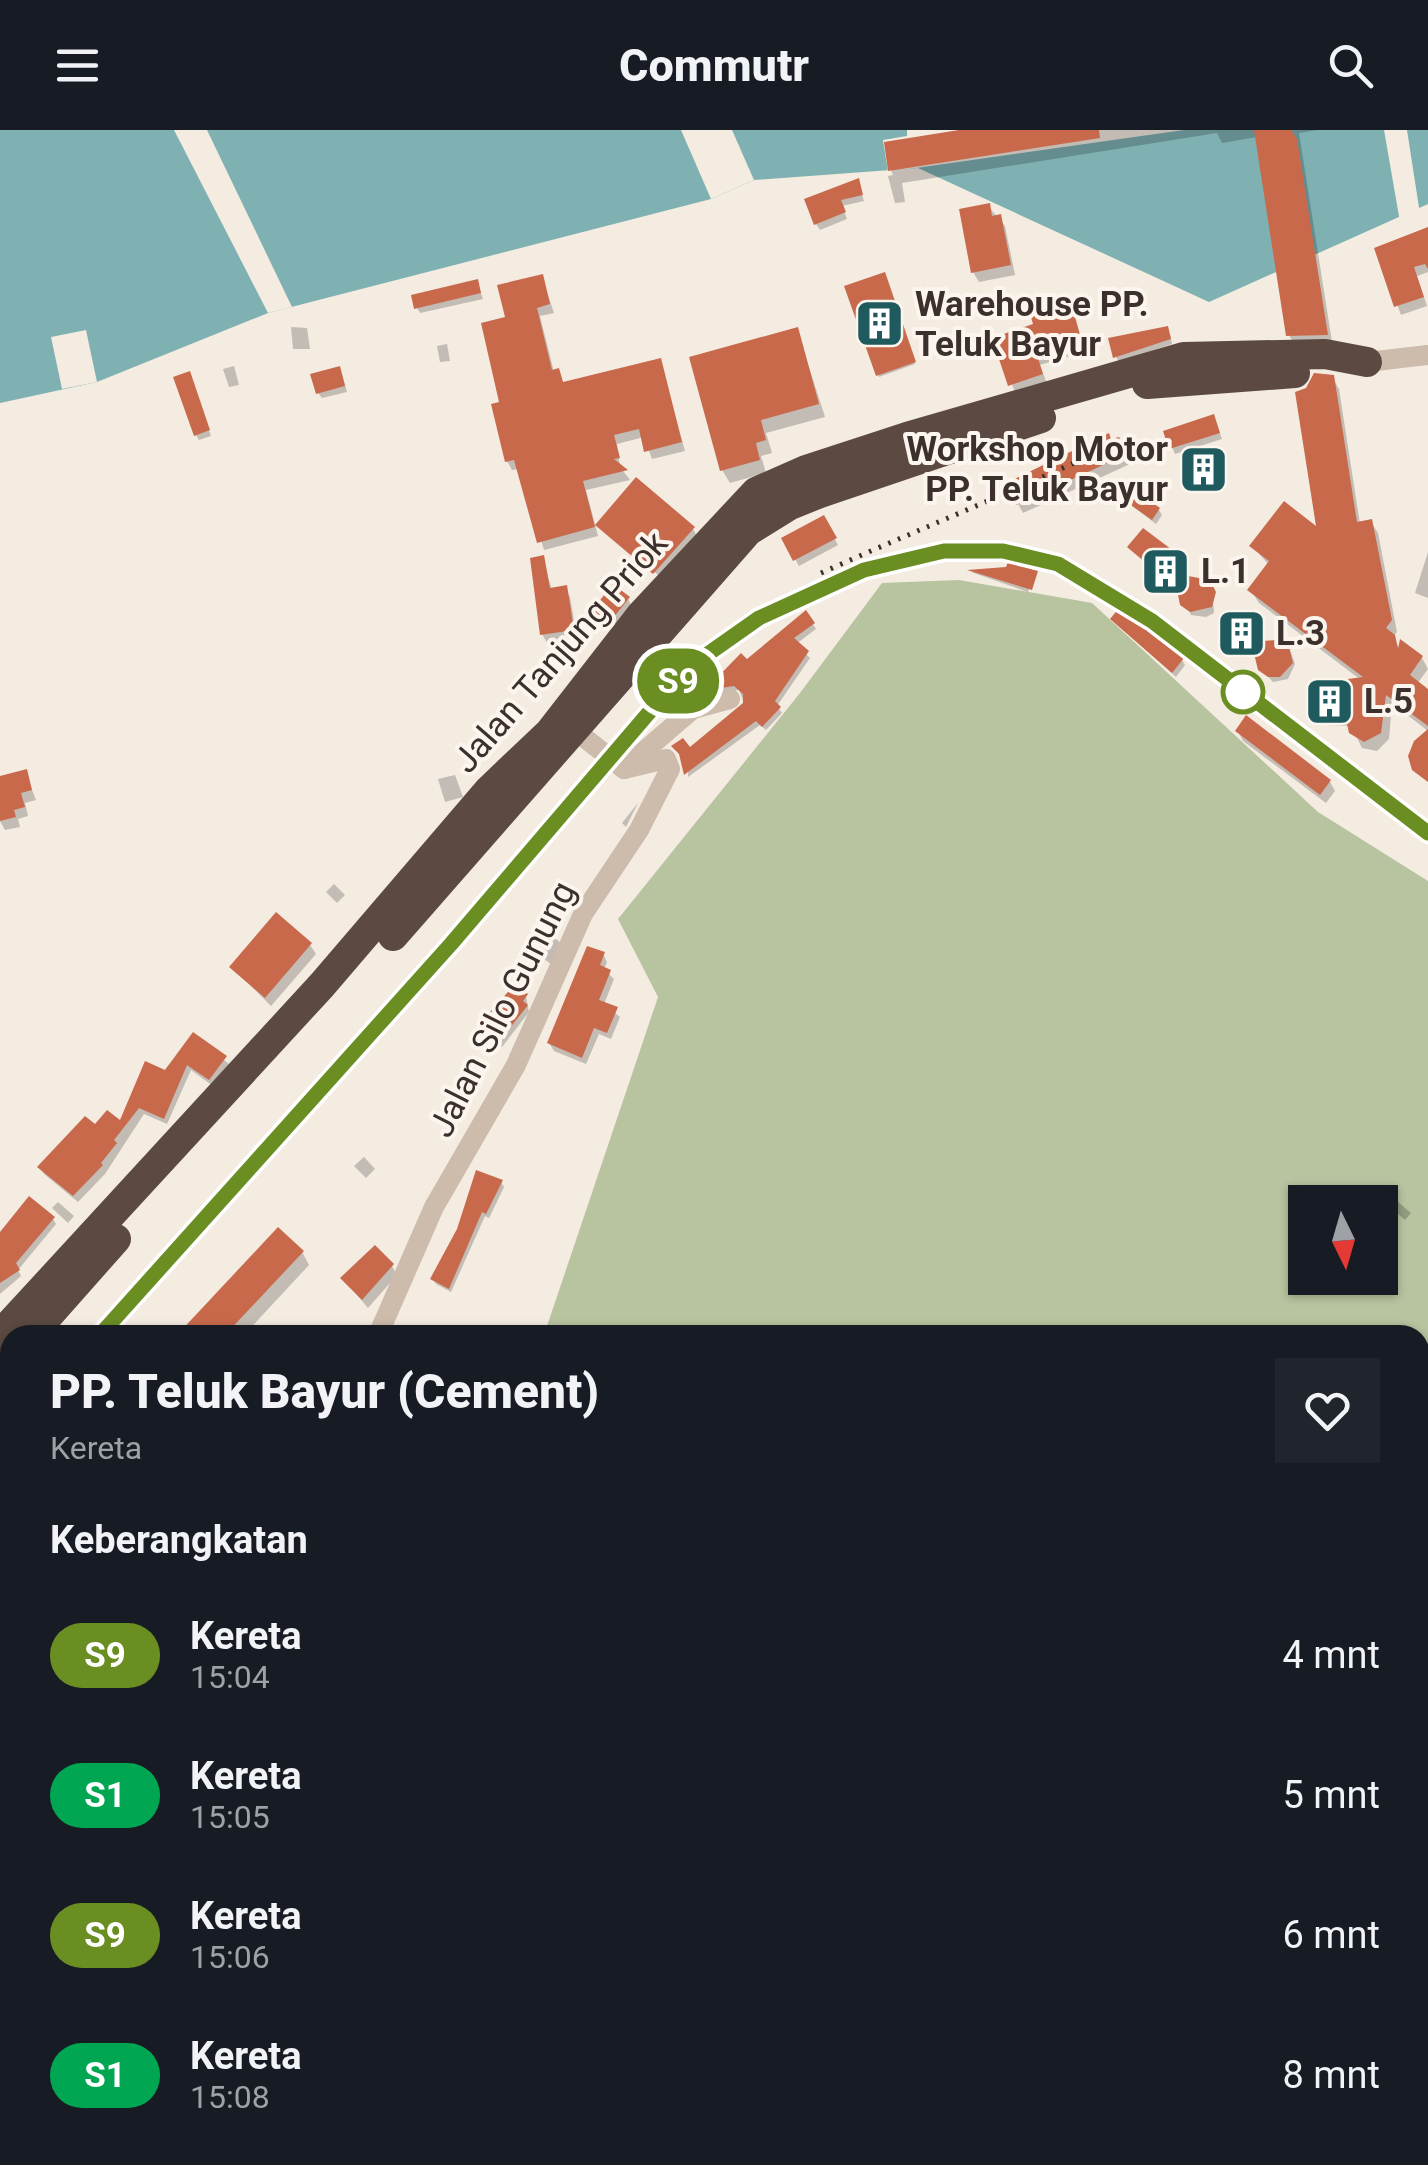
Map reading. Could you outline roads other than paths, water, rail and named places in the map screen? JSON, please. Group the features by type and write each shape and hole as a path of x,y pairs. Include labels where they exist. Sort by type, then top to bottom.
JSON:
{"highway":[{"name":"Jalan Tanjung Priok","path":"10,1325 333,972 489,790 550,732 641,615 756,492 806,470 907,437 1184,357 1326,354 1367,362"},
{"name":"Jalan Tanjung Priok","path":"40,1325 576,730 734,545 790,506 1149,384 1323,372 1367,362"}],"street":[{"name":"Jalan Tanjung Priok","path":"1367,362 1428,355"},
{"path":"576,730 624,769 693,709 730,700"},
{"name":"Jalan Silo Gunung","path":"382,1325 434,1207 516,1065 583,914 646,818 670,769 666,759 658,758 624,769"}],"water":[{"path":"0,130 1428,130 1428,204 1209,302 918,168 754,180 711,199 268,313 97,382 0,403"}],"railway":[{"path":"821,573 1115,444"},
{"path":"109,1325 475,917 664,695 705,656 759,618 864,570 944,551 1003,551 1058,565 1152,621 1428,833"}],"train":[{"name":"S9","path":"109,1325 451,944 664,695 705,656 759,618 864,570 944,551 1003,551 1058,564 1152,621 1428,833"}],"place":[{"name":"Warehouse PP. Teluk Bayur","path":"880,324"},
{"name":"Workshop Motor PP. Teluk Bayur","path":"1203,469"},
{"name":"L.1","path":"1166,571"},
{"name":"L.3","path":"1241,633"},
{"name":"L.5","path":"1329,701"}]}
